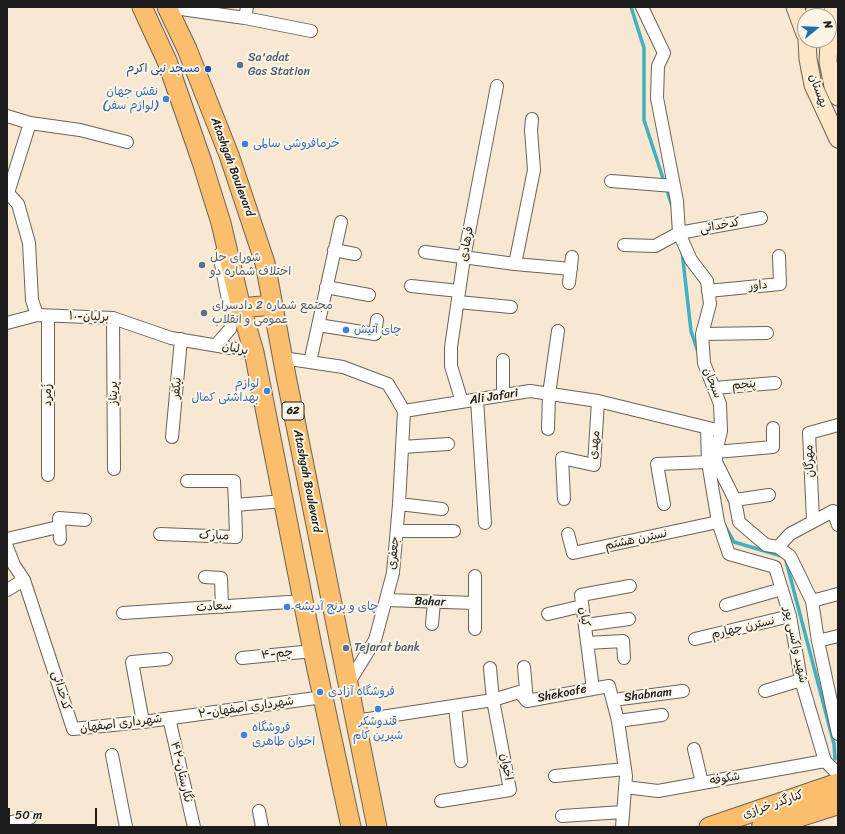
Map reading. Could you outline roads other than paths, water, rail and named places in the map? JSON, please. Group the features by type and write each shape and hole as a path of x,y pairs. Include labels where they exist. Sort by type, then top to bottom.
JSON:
{"highway":[{"path":"763,827 838,803"},
{"path":"802,827 838,815"}],"main road":[{"name":"62","path":"142,7 167,61 202,162 221,223 241,308 254,352 313,651 351,827"},
{"name":"Atashgah Boulevard","path":"166,7 188,49 252,218 265,263 272,305 377,827"},
{"name":"بهستان","path":"834,7 830,23 828,62 833,86 838,97"},
{"path":"828,50 838,36"},
{"name":"بهستان","path":"807,48 813,85 838,139"},
{"path":"241,308 272,305"},
{"path":"367,779 386,827"},
{"name":"کنارگذر خرازی","path":"709,827 838,783"},
{"path":"343,789 345,827"}],"street":[{"path":"166,7 246,12 311,31"},
{"name":"سبحان","path":"642,7 664,53 658,66 657,98 674,186 679,233 691,260 707,281 710,304 702,334 704,363 720,404 721,431 716,452 716,462 735,500 739,522 766,545 778,547 790,556 812,601 818,641 832,674 838,734"},
{"name":"فرهادی","path":"462,402 451,360 451,347 464,258 496,86"},
{"path":"7,116 30,123 80,130 127,142"},
{"path":"515,264 534,170 531,130 532,119"},
{"path":"8,193 30,123"},
{"path":"611,181 674,186"},
{"name":"زُمرد","path":"8,193 18,204 29,243 32,300 43,316 48,475"},
{"name":"کدخدائی","path":"624,245 655,246 679,233 761,218"},
{"path":"310,362 341,222"},
{"path":"216,345 230,329 232,320 221,264 221,223"},
{"path":"334,250 355,254"},
{"path":"425,252 515,264 571,269"},
{"name":"داور","path":"708,291 780,284 779,256"},
{"path":"569,283 572,257"},
{"path":"411,286 511,307"},
{"path":"326,287 369,295"},
{"name":"۱۰-برلیان","path":"7,323 43,316 113,318 171,338 216,345"},
{"name":"پریناز","path":"113,318 114,469"},
{"path":"318,326 374,334 377,320"},
{"path":"548,429 549,394 558,331"},
{"path":"702,334 767,333"},
{"name":"نیکفر","path":"172,437 181,339"},
{"name":"برلیان","path":"216,345 254,352"},
{"path":"283,358 343,367 388,384 404,412"},
{"path":"503,360 503,395"},
{"name":"پنجم","path":"714,388 775,383"},
{"name":"Ali Jafari","path":"404,412 530,391 598,401 721,431"},
{"path":"477,400 486,523"},
{"name":"مهدی","path":"564,499 562,458 594,465 598,401"},
{"name":"جعفری","path":"348,684 375,640 393,573 399,504 404,412"},
{"name":"مهرگان","path":"813,520 809,432 838,425"},
{"name":"شهید واکسی پور","path":"707,428 708,462 718,522 729,554 775,567 790,616 801,680 825,761 838,774"},
{"path":"716,452 773,447 773,428"},
{"path":"402,447 448,444"},
{"path":"664,504 657,464 708,462"},
{"path":"187,481 234,481 235,505 284,501"},
{"path":"735,500 770,495"},
{"path":"399,504 442,509"},
{"name":"مبارک","path":"160,534 236,537 235,505"},
{"path":"778,547 790,534 813,520 833,511 838,526"},
{"path":"7,539 59,533 59,518 85,520"},
{"name":"نسترن هشتم","path":"568,534 573,553 718,522"},
{"path":"397,531 454,532"},
{"path":"7,547 14,565 24,580 7,590"},
{"path":"474,629 475,576"},
{"path":"205,577 221,578 222,607"},
{"name":"کدخدائی","path":"24,580 73,729"},
{"name":"کیان","path":"592,689 581,595 630,586"},
{"path":"726,605 782,589"},
{"path":"812,601 838,594"},
{"name":"Bahar","path":"386,600 475,603"},
{"name":"سعادت","path":"123,613 304,601"},
{"path":"432,624 434,602"},
{"path":"548,614 582,606"},
{"name":"نسترن چهارم","path":"695,639 790,616"},
{"path":"585,625 629,619"},
{"path":"818,641 838,636"},
{"path":"587,643 623,641 624,658"},
{"name":"۴-چم","path":"242,658 313,651"},
{"path":"143,722 132,662 166,659"},
{"path":"490,668 493,700"},
{"path":"524,668 527,701"},
{"path":"765,692 801,680"},
{"name":"Shekoofe","path":"355,721 493,700 519,692 527,701 609,686 618,721 625,770 624,812 622,827"},
{"name":"Shabnam","path":"612,700 684,691"},
{"name":"۲-شهرداری اصفهان","path":"169,718 323,697"},
{"name":"اخوان","path":"441,801 510,790 493,700"},
{"path":"455,706 461,761"},
{"path":"618,721 662,715"},
{"name":"شهرداری اصفهان","path":"73,729 169,718"},
{"name":"۴۲-نگارستان","path":"169,718 194,827"},
{"path":"694,749 702,783"},
{"path":"112,755 126,827"},
{"name":"شکوفه","path":"625,787 658,790 825,761"},
{"path":"555,776 625,770"},
{"path":"259,811 262,827"},
{"path":"562,816 624,812"},
{"path":"7,823 30,818"}],"waterway":[{"path":"631,7 644,48 644,120 672,206"},
{"path":"682,251 691,331 699,355"},
{"path":"724,524 734,542 785,557 834,744 835,759"}],"place":[{"name":"Sa'adat Gas Station","path":"240,65"},
{"name":"مسجد نبی اکرم","path":"208,69"},
{"name":"نقش جهان (لوازم سفر)","path":"166,99"},
{"name":"خرمافروشی سالمی","path":"245,144"},
{"name":"شورای حل اختلاف شماره دو","path":"202,265"},
{"name":"مجتمع شماره 2 دادسرای عمومی و انقلاب","path":"204,313"},
{"name":"چای آتیش","path":"346,330"},
{"name":"لوازم بهداشتی کمال","path":"267,391"},
{"name":"چای و برنج آدیشه","path":"287,607"},
{"name":"Tejarat bank","path":"346,648"},
{"name":"فروشگاه آزادی","path":"320,692"},
{"name":"قندوشکر شیرین کام","path":"378,709"},
{"name":"فروشگاه اخوان طاهری","path":"244,735"}]}
